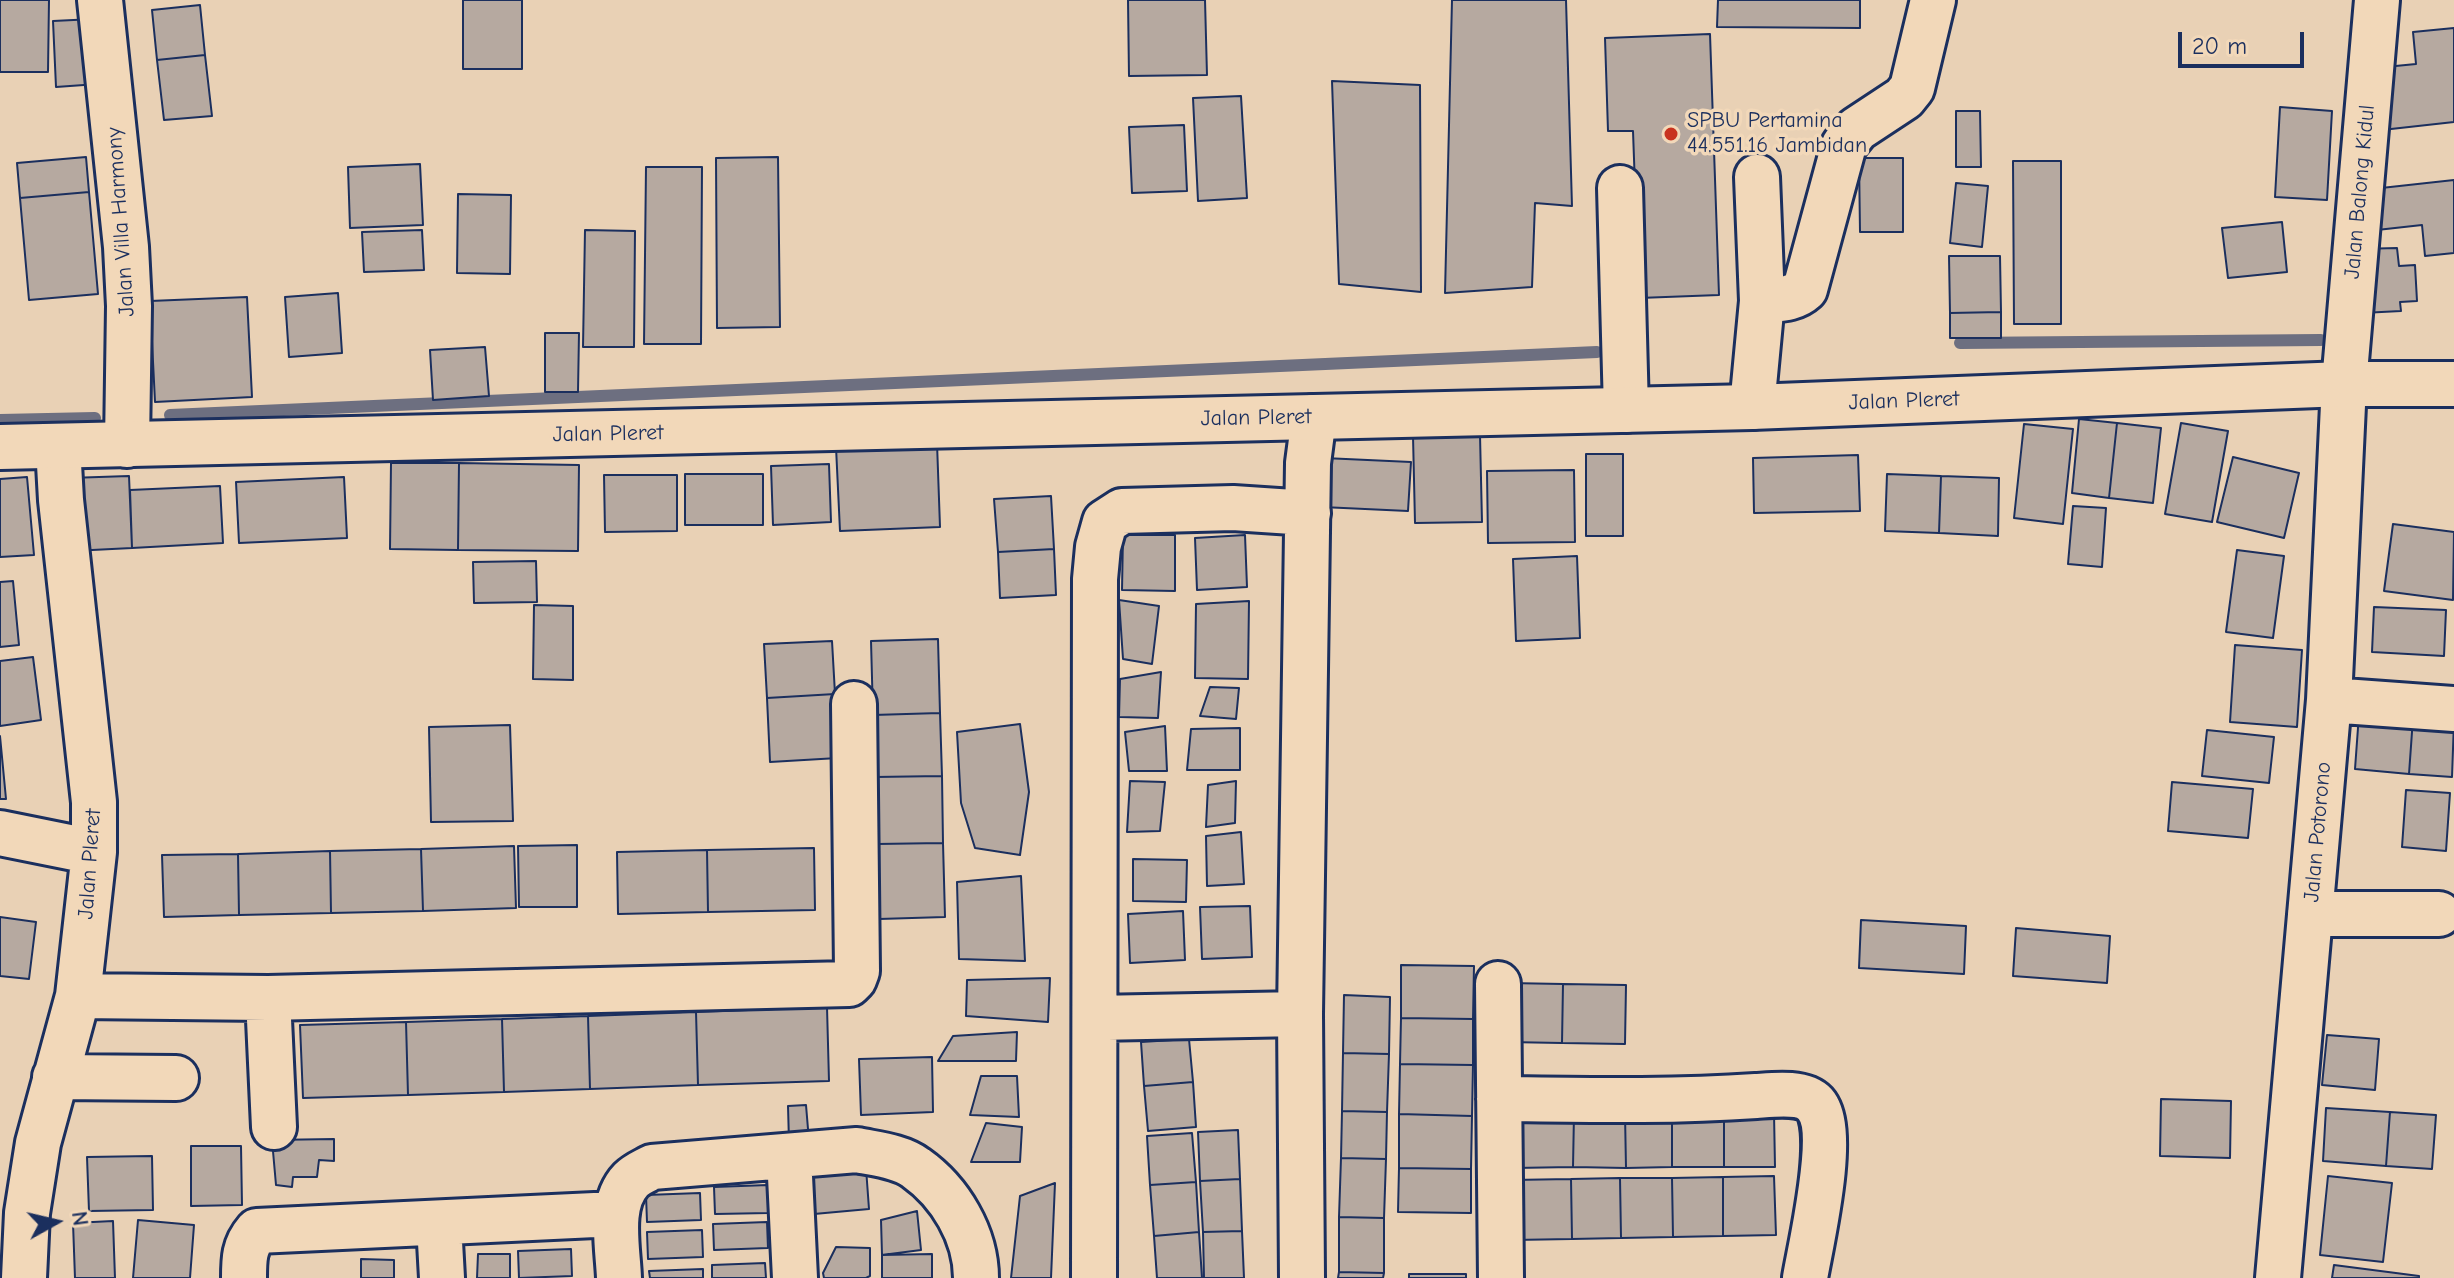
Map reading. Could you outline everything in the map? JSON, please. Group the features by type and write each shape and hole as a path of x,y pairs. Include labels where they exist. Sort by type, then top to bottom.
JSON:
{"street":[{"name":"Jalan Villa Harmony","path":"100,0 126,247 129,306 127,445"},
{"path":"1762,301 1798,296 1805,289 1844,145 1857,129 1904,98 1912,88 1933,0"},
{"name":"Jalan Balong Kidul","path":"2344,384 2377,0"},
{"path":"1752,407 1762,301 1757,177"},
{"path":"1620,188 1626,410"},
{"name":"Jalan Pleret","path":"0,447 1752,407 2344,384 2454,384"},
{"name":"Jalan Potorono","path":"2278,1278 2329,700 2344,384"},
{"path":"1302,1278 1300,1014 1308,463 1314,417"},
{"name":"Jalan Pleret","path":"24,1278 27,1213 38,1143 78,996 94,852 94,802 61,500 58,446"},
{"path":"1094,1278 1095,579 1098,547 1105,522 1122,511 1233,508 1308,513"},
{"path":"2329,700 2454,709"},
{"path":"78,996 268,998 849,984 857,971 854,704"},
{"path":"0,833 94,852"},
{"path":"2310,914 2439,914"},
{"path":"1498,984 1501,1278"},
{"path":"268,998 274,1127"},
{"path":"1095,1018 1300,1014"},
{"path":"55,1077 176,1078"},
{"path":"1499,1099 1704,1100 1767,1095 1800,1096 1815,1103 1823,1121 1825,1154 1805,1278"},
{"path":"619,1278 616,1214 621,1192 633,1178 652,1167 857,1150 914,1166 947,1197 972,1244 976,1278"},
{"path":"789,1156 795,1278"},
{"path":"244,1278 245,1253 249,1240 257,1231 616,1214"},
{"path":"439,1224 442,1278"}],"building":[{"path":"0,0 49,0 48,72 0,72"},
{"path":"463,0 522,0 522,69 463,69"},
{"path":"1128,0 1205,0 1207,75 1129,76"},
{"path":"1452,0 1566,0 1572,206 1535,203 1532,287 1445,293"},
{"path":"1718,0 1860,0 1860,28 1717,27"},
{"path":"200,5 205,55 157,60 152,10"},
{"path":"94,19 98,84 56,87 53,21"},
{"path":"2454,28 2454,122 2382,130 2375,68 2416,64 2413,32"},
{"path":"1710,34 1719,295 1639,298 1633,131 1608,131 1605,38"},
{"path":"205,55 212,116 164,120 157,60"},
{"path":"1332,81 1420,85 1421,292 1339,284"},
{"path":"1241,96 1247,198 1198,201 1193,98"},
{"path":"2280,107 2332,111 2327,200 2275,197"},
{"path":"1956,111 1980,111 1981,167 1956,167"},
{"path":"1184,125 1187,191 1132,193 1129,127"},
{"path":"86,157 89,192 20,198 17,163"},
{"path":"778,157 780,327 717,328 716,158"},
{"path":"1859,158 1903,158 1903,232 1860,232"},
{"path":"2013,161 2061,161 2061,324 2014,324"},
{"path":"420,164 423,225 350,228 348,167"},
{"path":"646,167 702,167 701,344 644,344"},
{"path":"2454,180 2454,253 2425,256 2422,225 2368,231 2363,190"},
{"path":"1956,183 1988,186 1982,247 1950,243"},
{"path":"89,192 98,294 29,300 20,198"},
{"path":"458,194 511,195 510,274 457,273"},
{"path":"2282,222 2287,272 2228,278 2222,228"},
{"path":"422,230 424,270 364,272 362,232"},
{"path":"585,230 635,231 634,347 583,347"},
{"path":"2397,248 2399,266 2415,265 2417,301 2400,302 2401,311 2362,313 2359,249"},
{"path":"1949,256 2000,256 2001,312 1950,313"},
{"path":"338,293 342,353 289,357 285,297"},
{"path":"247,297 252,397 155,402 150,301"},
{"path":"2001,312 2001,338 1950,338 1950,313"},
{"path":"545,333 579,333 578,392 545,392"},
{"path":"485,347 489,396 433,400 430,350"},
{"path":"2079,419 2117,423 2109,498 2072,493"},
{"path":"2117,423 2161,428 2153,503 2109,498"},
{"path":"2181,423 2228,431 2212,522 2165,514"},
{"path":"2024,424 2073,429 2063,524 2014,518"},
{"path":"1480,435 1482,522 1415,523 1413,436"},
{"path":"937,443 940,527 840,531 836,447"},
{"path":"1586,454 1623,454 1623,536 1586,536"},
{"path":"1858,455 1860,511 1754,513 1753,458"},
{"path":"2233,457 2299,473 2284,538 2217,522"},
{"path":"1324,458 1411,462 1408,511 1322,507"},
{"path":"391,463 459,463 458,550 390,549"},
{"path":"459,463 579,465 578,551 458,550"},
{"path":"829,464 831,522 773,525 771,466"},
{"path":"1574,470 1575,542 1488,543 1487,471"},
{"path":"685,474 763,474 763,525 685,525"},
{"path":"1887,474 1941,476 1939,533 1885,531"},
{"path":"604,475 677,475 677,531 605,532"},
{"path":"129,476 132,548 72,551 69,478"},
{"path":"1941,476 1999,478 1998,536 1939,533"},
{"path":"27,477 34,555 0,557 0,479"},
{"path":"344,477 347,538 239,543 236,482"},
{"path":"220,486 223,543 132,548 130,490"},
{"path":"1051,496 1054,549 998,552 994,499"},
{"path":"2073,506 2106,508 2102,567 2068,564"},
{"path":"2393,524 2454,532 2453,600 2384,591"},
{"path":"1123,535 1175,535 1175,591 1122,590"},
{"path":"1245,535 1247,587 1197,590 1195,538"},
{"path":"1054,549 1056,595 1000,598 998,552"},
{"path":"2237,550 2284,556 2273,638 2226,632"},
{"path":"1577,556 1580,638 1516,641 1513,559"},
{"path":"536,561 537,602 474,603 473,562"},
{"path":"13,581 19,645 0,647 0,582"},
{"path":"1119,600 1159,606 1152,664 1123,659"},
{"path":"1249,601 1248,679 1195,678 1196,604"},
{"path":"534,605 573,606 573,680 533,679"},
{"path":"2374,607 2446,610 2444,656 2372,652"},
{"path":"938,639 940,713 873,715 871,641"},
{"path":"832,641 835,694 767,698 764,644"},
{"path":"2235,645 2302,650 2297,727 2230,722"},
{"path":"33,657 41,720 0,726 0,661"},
{"path":"1161,672 1158,718 1119,717 1120,679"},
{"path":"1210,687 1239,688 1236,719 1200,716"},
{"path":"835,694 838,758 770,762 767,698"},
{"path":"940,713 942,776 875,777 873,715"},
{"path":"2359,714 2413,718 2409,774 2355,769"},
{"path":"2413,718 2454,721 2452,777 2409,774"},
{"path":"1020,724 1029,792 1020,855 975,848 961,803 957,732"},
{"path":"510,725 513,821 431,822 429,727"},
{"path":"1165,726 1167,771 1129,771 1125,732"},
{"path":"1240,728 1240,770 1187,770 1191,729"},
{"path":"2207,730 2274,737 2269,783 2202,776"},
{"path":"0,736 6,799 0,799"},
{"path":"942,776 943,843 877,844 875,777"},
{"path":"1130,781 1165,782 1160,831 1127,832"},
{"path":"1236,781 1235,823 1206,827 1208,785"},
{"path":"2172,782 2253,789 2248,838 2168,831"},
{"path":"2406,790 2450,793 2446,851 2402,847"},
{"path":"1241,832 1244,884 1207,886 1206,836"},
{"path":"943,843 945,917 879,919 877,844"},
{"path":"577,845 577,907 519,907 518,846"},
{"path":"514,846 516,908 423,911 421,849"},
{"path":"814,848 815,910 708,912 707,850"},
{"path":"421,849 423,911 331,913 330,851"},
{"path":"707,850 708,912 618,914 617,852"},
{"path":"330,851 331,913 239,915 238,854"},
{"path":"238,854 239,915 164,917 162,855"},
{"path":"1133,859 1187,860 1186,902 1133,901"},
{"path":"1021,876 1025,961 959,959 957,882"},
{"path":"1250,906 1252,957 1202,959 1200,907"},
{"path":"1183,911 1185,960 1130,963 1128,914"},
{"path":"0,917 36,922 29,979 0,976"},
{"path":"1861,920 1966,926 1964,974 1859,968"},
{"path":"2016,928 2110,936 2107,983 2013,976"},
{"path":"1401,965 1474,966 1473,1019 1401,1018"},
{"path":"1050,978 1048,1022 966,1016 967,980"},
{"path":"1508,983 1563,984 1562,1043 1507,1042"},
{"path":"1563,984 1626,985 1625,1044 1562,1043"},
{"path":"1344,995 1390,997 1389,1054 1343,1053"},
{"path":"827,1007 829,1081 698,1085 696,1012"},
{"path":"696,1012 698,1085 590,1089 588,1016"},
{"path":"588,1016 590,1089 504,1092 502,1019"},
{"path":"1401,1018 1473,1019 1473,1065 1400,1064"},
{"path":"502,1019 504,1092 408,1095 406,1022"},
{"path":"406,1022 408,1095 303,1098 300,1025"},
{"path":"1017,1032 1016,1061 938,1061 953,1036"},
{"path":"2327,1035 2379,1039 2375,1090 2322,1085"},
{"path":"1189,1039 1193,1082 1144,1086 1141,1042"},
{"path":"1343,1053 1389,1054 1387,1112 1342,1111"},
{"path":"932,1057 933,1112 861,1115 859,1059"},
{"path":"1400,1064 1473,1065 1472,1116 1399,1114"},
{"path":"981,1076 1017,1076 1019,1117 970,1115"},
{"path":"1193,1082 1196,1127 1148,1131 1144,1086"},
{"path":"2161,1099 2231,1101 2230,1158 2160,1156"},
{"path":"806,1105 809,1141 789,1142 788,1106"},
{"path":"2326,1108 2390,1112 2386,1166 2323,1161"},
{"path":"1342,1111 1387,1112 1386,1159 1341,1158"},
{"path":"2390,1112 2436,1115 2432,1169 2386,1166"},
{"path":"1774,1113 1775,1167 1724,1167 1724,1114"},
{"path":"1399,1114 1472,1116 1471,1169 1399,1168"},
{"path":"1574,1114 1573,1167 1514,1168 1513,1115"},
{"path":"1574,1114 1625,1114 1626,1168 1573,1167"},
{"path":"1625,1114 1672,1114 1672,1167 1626,1168"},
{"path":"1672,1114 1724,1114 1724,1167 1672,1167"},
{"path":"986,1123 1022,1127 1020,1162 971,1162"},
{"path":"1238,1130 1240,1179 1200,1181 1198,1132"},
{"path":"1192,1133 1196,1182 1150,1185 1147,1136"},
{"path":"334,1139 334,1161 319,1160 317,1177 293,1177 292,1187 276,1185 272,1140"},
{"path":"191,1146 241,1146 242,1205 191,1206"},
{"path":"152,1156 153,1210 89,1211 87,1157"},
{"path":"1341,1158 1386,1159 1384,1218 1339,1217"},
{"path":"866,1168 869,1209 814,1214 810,1174"},
{"path":"1399,1168 1471,1169 1471,1213 1398,1212"},
{"path":"1774,1176 1776,1235 1723,1236 1723,1177"},
{"path":"2328,1176 2392,1183 2383,1262 2320,1255"},
{"path":"1723,1177 1723,1236 1673,1237 1672,1178"},
{"path":"1620,1178 1621,1238 1572,1239 1571,1179"},
{"path":"1620,1178 1672,1178 1673,1237 1621,1238"},
{"path":"1240,1179 1242,1231 1203,1232 1200,1181"},
{"path":"1571,1179 1572,1239 1513,1240 1512,1180"},
{"path":"1196,1182 1199,1232 1154,1236 1150,1185"},
{"path":"1055,1183 1051,1278 1011,1278 1020,1196"},
{"path":"768,1185 769,1213 715,1214 714,1187"},
{"path":"700,1193 701,1220 647,1222 646,1195"},
{"path":"917,1211 921,1250 882,1255 881,1220"},
{"path":"1339,1217 1384,1218 1384,1273 1339,1272"},
{"path":"138,1220 194,1225 190,1278 133,1278"},
{"path":"113,1221 115,1278 75,1278 73,1223"},
{"path":"767,1222 768,1248 714,1250 713,1224"},
{"path":"702,1230 703,1257 648,1259 647,1232"},
{"path":"1242,1231 1244,1278 1204,1278 1203,1232"},
{"path":"1199,1232 1202,1278 1157,1278 1154,1236"},
{"path":"836,1247 870,1248 870,1276 824,1278 823,1273"},
{"path":"571,1249 572,1276 519,1278 518,1251"},
{"path":"478,1254 510,1254 510,1278 477,1278"},
{"path":"932,1254 932,1278 882,1278 882,1255"},
{"path":"361,1259 394,1260 394,1278 361,1278"},
{"path":"765,1263 766,1278 712,1278 712,1265"},
{"path":"2334,1265 2419,1276 2419,1278 2332,1278"},
{"path":"703,1269 703,1278 650,1278 649,1271"},
{"path":"1339,1272 1384,1273 1383,1278 1338,1278"},
{"path":"1409,1274 1466,1274 1466,1278 1409,1278"}],"waterway":[{"path":"1960,343 2321,340"},
{"path":"170,415 1597,352"},
{"path":"0,420 95,418"}],"place":[{"name":"SPBU Pertamina 44.551.16 Jambidan","path":"1671,134"}]}
